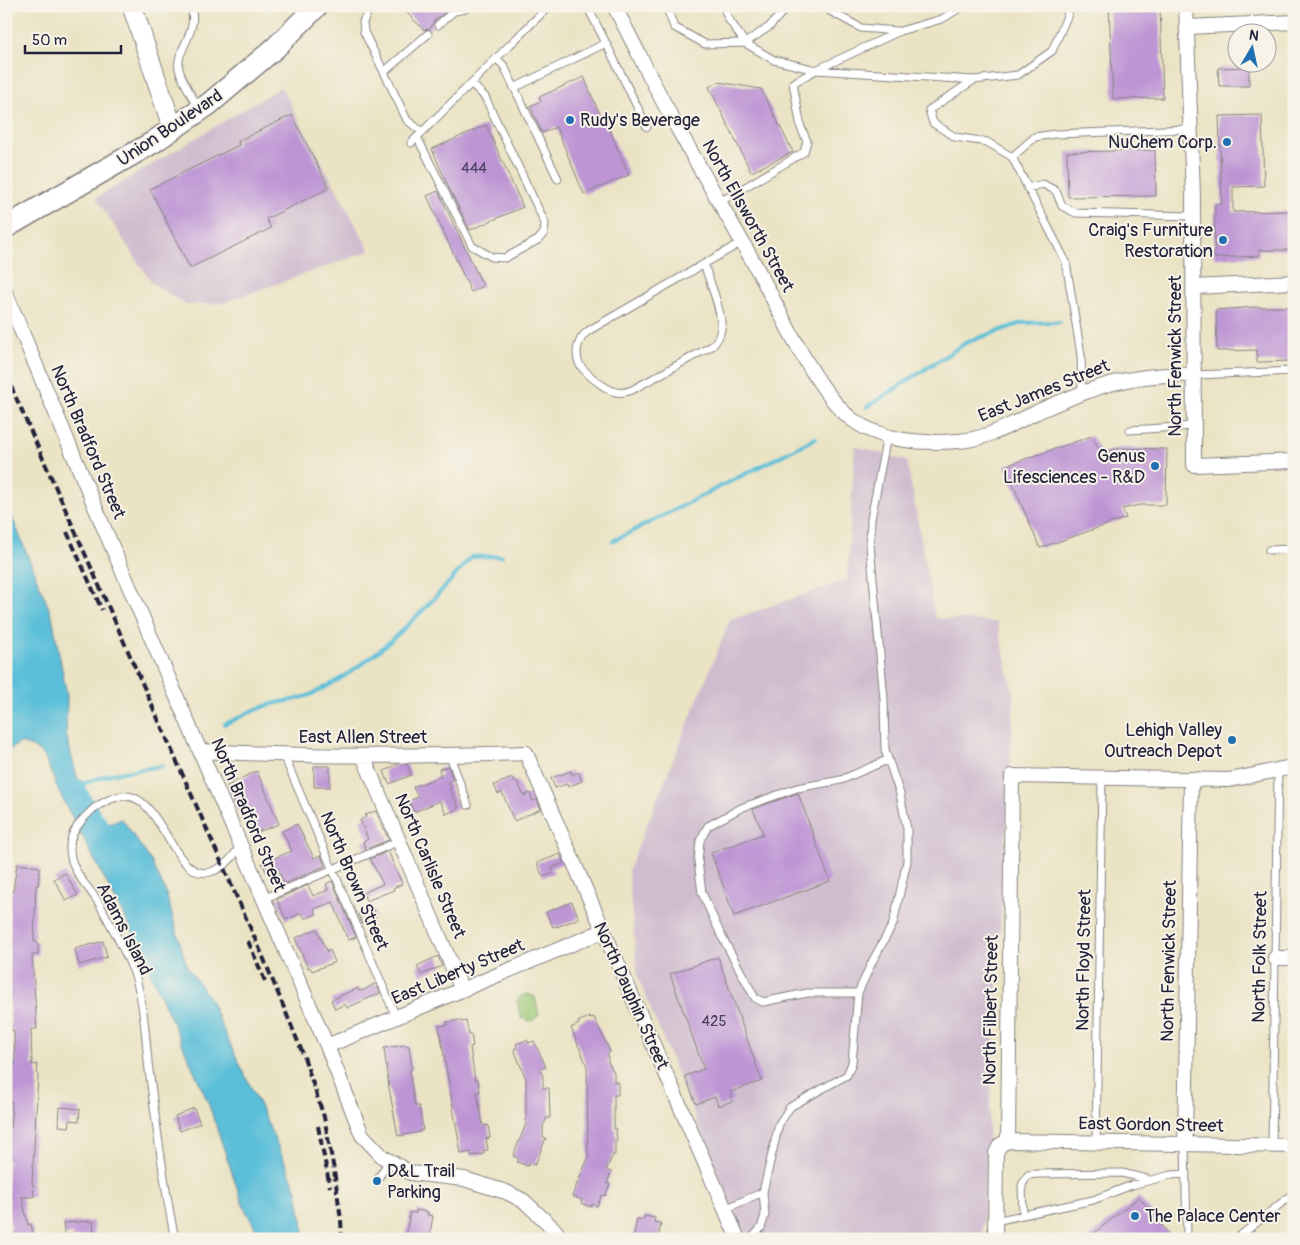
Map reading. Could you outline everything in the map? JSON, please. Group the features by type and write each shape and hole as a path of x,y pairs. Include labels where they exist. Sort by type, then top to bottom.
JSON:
{"main road":[{"name":"Union Boulevard","path":"6,227 152,144 200,110 243,77 317,6"}],"street":[{"path":"132,6 173,129"},
{"name":"North Ellsworth Street","path":"614,6 671,116 808,364 825,389"},
{"name":"North Fenwick Street","path":"1186,6 1194,216 1194,465 1294,461"},
{"path":"1187,27 1294,22"},
{"path":"1194,287 1294,282"},
{"name":"North Bradford Street","path":"6,294 104,528 327,1046 362,1135 371,1146 389,1161 410,1173 464,1179 506,1192 524,1202 553,1228 562,1239"},
{"name":"East James Street","path":"825,389 849,417 871,430 908,441 961,441 982,437 1002,430 1036,413 1104,385 1126,379 1172,374 1195,375"},
{"name":"East Allen Street","path":"201,751 284,756 450,756 526,753"},
{"name":"North Dauphin Street","path":"526,753 738,1239"},
{"name":"North Carlisle Street","path":"362,756 462,990"},
{"path":"1102,778 1228,780 1294,767"},
{"name":"North Filbert Street","path":"1008,1141 1012,776 1102,778"},
{"name":"North Fenwick Street","path":"1185,1144 1191,779"},
{"name":"East Liberty Street","path":"327,1046 603,932"},
{"path":"1275,958 1294,958"},
{"path":"994,1239 996,1153 1000,1145 1008,1141"},
{"name":"East Gordon Street","path":"1008,1141 1294,1146"}],"lane":[{"path":"191,6 194,17 190,36 180,58 179,69 200,110"},
{"path":"411,143 549,6"},
{"path":"587,6 647,127"},
{"path":"666,6 674,27 705,44 744,43 768,27 788,6"},
{"path":"723,6 728,18 744,43 774,60 816,70 974,80 1018,74 1052,51 1068,14 1067,6"},
{"path":"826,6 830,11 861,28 900,31"},
{"path":"720,202 804,152 807,142 801,128 793,83 816,70 900,31 942,19 964,6"},
{"path":"438,25 454,11 460,8 465,9"},
{"path":"366,16 364,32 407,120 420,134 472,246 492,257 506,258 538,240 544,233 545,223 485,97 471,83"},
{"path":"384,72 428,34"},
{"path":"514,88 606,43"},
{"path":"496,58 504,66 558,179"},
{"path":"974,80 929,110 932,123 955,137 987,142 1012,157 1066,262 1081,355 1082,393"},
{"path":"1012,157 1035,137 1055,134 1192,129"},
{"path":"1027,188 1043,184 1056,191 1062,206 1076,213 1194,216"},
{"path":"704,264 721,318 720,334 712,346 632,390 625,392 615,392 606,388 585,371 579,363 578,345 581,337 588,331 742,242"},
{"name":"East James Street","path":"1195,375 1294,371"},
{"path":"1130,430 1194,426"},
{"path":"751,1239 761,1228 765,1215 763,1192 779,1124 790,1107 848,1075 852,1063 858,993 873,960 893,924 907,861 907,829 900,794 885,750 884,699 870,545 871,519 887,436"},
{"path":"1269,550 1294,549"},
{"name":"North Brown Street","path":"284,756 396,1018"},
{"path":"450,756 468,805"},
{"path":"858,993 807,993 763,1002 755,998 720,935 702,892 698,861 700,841 708,826 741,808 797,788 840,780 887,760"},
{"name":"North Folk Street","path":"1272,1146 1278,769"},
{"name":"North Floyd Street","path":"1096,1143 1102,778"},
{"name":"Adams Island","path":"175,1239 166,1193 149,1068 147,1035 138,986 99,904 75,872 70,845 74,832 92,809 114,798 123,796 136,798 150,811 186,864 196,872 206,873 217,870 231,860 241,845"},
{"path":"263,899 399,841"},
{"path":"1185,1144 1187,1236 1189,1239"},
{"path":"379,1177 389,1161"},
{"path":"1023,1214 1022,1186 1028,1175 1122,1173 1149,1180"},
{"path":"994,1221 1093,1200 1149,1180 1186,1174"},
{"path":"726,1209 763,1192"},
{"path":"1236,1239 1294,1193"}],"shaded area":[{"path":"281,87 370,251 222,303 187,305 152,283 96,198"},
{"path":"855,446 907,461 935,618 997,622 1014,697 982,1239 745,1239 638,978 628,871 730,620 847,580"}],"green space":[{"path":"527,994 535,997 539,1015 532,1021 521,1018 517,1000"}],"water":[{"path":"6,502 52,616 67,696 66,734 79,785 96,829 122,819 151,861 165,890 187,967 209,998 297,1190 305,1239 260,1239 243,1205 208,1102 132,931 59,792 44,756 33,747 20,743 10,749 6,764"}],"building":[{"path":"412,6 452,6 434,21 430,29 424,30 406,12"},
{"path":"1109,6 1160,6 1163,98 1113,99"},
{"path":"1218,68 1228,68 1228,72 1249,72 1249,86 1219,86"},
{"path":"584,77 605,127 608,126 629,175 584,194 556,127 542,133 530,106 541,101 539,97"},
{"path":"718,82 761,89 793,152 751,172 709,87"},
{"path":"292,115 329,188 266,219 271,228 190,268 150,189 239,145 238,141"},
{"path":"1262,115 1264,186 1233,187 1233,212 1294,211 1294,250 1259,250 1259,256 1214,258 1215,204 1222,204 1219,116"},
{"path":"486,125 523,207 470,230 432,149"},
{"path":"1155,150 1156,196 1068,197 1067,152"},
{"path":"438,191 483,286 471,292 427,196"},
{"path":"1294,307 1294,361 1257,362 1257,350 1217,351 1216,310"},
{"path":"1092,436 1101,453 1120,448 1167,449 1166,505 1140,505 1122,509 1126,518 1040,548 1005,466"},
{"path":"398,764 407,764 411,775 389,784 384,771"},
{"path":"314,766 330,766 330,787 314,787"},
{"path":"448,766 453,780 448,782 459,808 446,814 440,801 414,812 409,801 418,797 413,787 441,776 439,769"},
{"path":"257,771 279,824 255,833 248,817 242,819 227,786"},
{"path":"571,771 572,775 578,772 582,781 568,787 567,784 555,788 551,778"},
{"path":"512,778 514,782 517,781 524,796 530,793 533,801 537,799 541,809 514,821 502,792 498,794 494,785"},
{"path":"798,793 830,881 734,916 711,853 763,834 753,809"},
{"path":"376,811 389,840 366,849 363,842 368,839 360,820 366,817 365,815"},
{"path":"297,824 314,858 321,855 325,866 284,884 278,868 267,873 262,863 292,851 282,831"},
{"path":"388,851 402,884 393,888 394,890 366,901 363,893 383,884 370,859"},
{"path":"560,854 564,863 551,868 554,873 543,877 537,863"},
{"path":"17,864 40,867 38,886 36,885 34,942 38,942 38,955 32,955 37,1029 31,1029 32,1065 37,1064 38,1077 32,1184 34,1197 22,1197 28,1225 31,1224 34,1237 26,1239 11,1239 8,1229 11,1228 6,1203 8,1160 6,1160 6,1142 7,1127 10,1128 12,1102 7,1102 7,1065 15,1065 14,1030 11,1031 7,966 9,966 10,892 13,892"},
{"path":"65,873 78,895 66,901 54,879"},
{"path":"332,881 356,937 348,940 333,902 314,909 316,914 305,919 302,913 286,920 277,899 308,885 313,896 328,890 326,884"},
{"path":"572,902 579,918 553,927 546,912"},
{"path":"372,907 376,917 362,924 358,914"},
{"path":"317,929 327,952 330,950 335,962 312,971 310,967 308,968 295,938"},
{"path":"103,941 107,957 79,965 75,949"},
{"path":"438,956 442,966 421,975 417,966"},
{"path":"718,957 762,1081 730,1092 733,1101 718,1106 715,1097 696,1104 685,1076 704,1069 670,974"},
{"path":"376,983 380,993 347,1008 345,1004 335,1009 331,1000 358,988 359,991 364,990"},
{"path":"589,1017 590,1019 594,1017 610,1052 608,1053 608,1062 614,1072 614,1082 618,1082 618,1095 614,1095 614,1129 616,1129 617,1141 615,1141 615,1155 613,1155 606,1170 611,1172 607,1183 610,1184 605,1196 602,1195 597,1206 592,1204 591,1207 581,1203 582,1200 572,1196 588,1158 587,1066 571,1028"},
{"path":"460,1020 461,1022 466,1021 469,1035 471,1034 473,1046 470,1047 475,1080 478,1080 480,1092 477,1092 483,1126 488,1125 490,1138 486,1139 488,1150 483,1151 484,1154 471,1156 471,1152 461,1154 439,1026 448,1025 447,1022"},
{"path":"527,1040 528,1043 534,1041 546,1067 540,1069 543,1076 543,1088 549,1088 550,1118 547,1118 543,1126 543,1137 546,1138 535,1165 529,1163 528,1166 517,1162 519,1159 513,1156 526,1124 526,1079 514,1049 517,1047 516,1044"},
{"path":"409,1046 412,1069 410,1070 411,1083 415,1106 419,1106 423,1130 398,1136 384,1048"},
{"path":"60,1107 80,1109 79,1121 70,1120 69,1127 59,1126"},
{"path":"194,1108 200,1123 180,1131 175,1116"},
{"name":"The Palace Center","path":"1139,1197 1173,1239 1087,1239"},
{"path":"416,1210 428,1212 427,1215 433,1216 429,1239 405,1239 410,1212 416,1213"},
{"path":"644,1216 655,1218 654,1222 661,1223 658,1239 633,1239 637,1219 643,1220"},
{"path":"93,1221 94,1235 72,1238 72,1234 65,1235 63,1223"}],"waterway":[{"path":"867,407 967,342 1022,323 1060,322"},
{"path":"613,541 816,438"},
{"path":"225,724 269,705 310,695 332,683 355,669 397,635 437,596 471,557 502,556"},
{"path":"76,786 111,774 162,766"},
{"path":"75,789 94,821 119,850"}],"railway":[{"path":"6,375 261,952 303,1054 324,1117 334,1170 342,1239"},
{"path":"67,532 102,610"},
{"path":"248,941 265,981"},
{"path":"318,1126 330,1187"}],"place":[{"name":"Rudy's Beverage","path":"570,120"},
{"name":"NuChem Corp.","path":"1227,142"},
{"name":"Craig's Furniture Restoration","path":"1223,240"},
{"name":"Genus Lifesciences - R&D","path":"1155,466"},
{"name":"Lehigh Valley Outreach Depot","path":"1232,740"},
{"name":"D&L Trail Parking","path":"377,1181"},
{"name":"The Palace Center","path":"1135,1216"}]}
